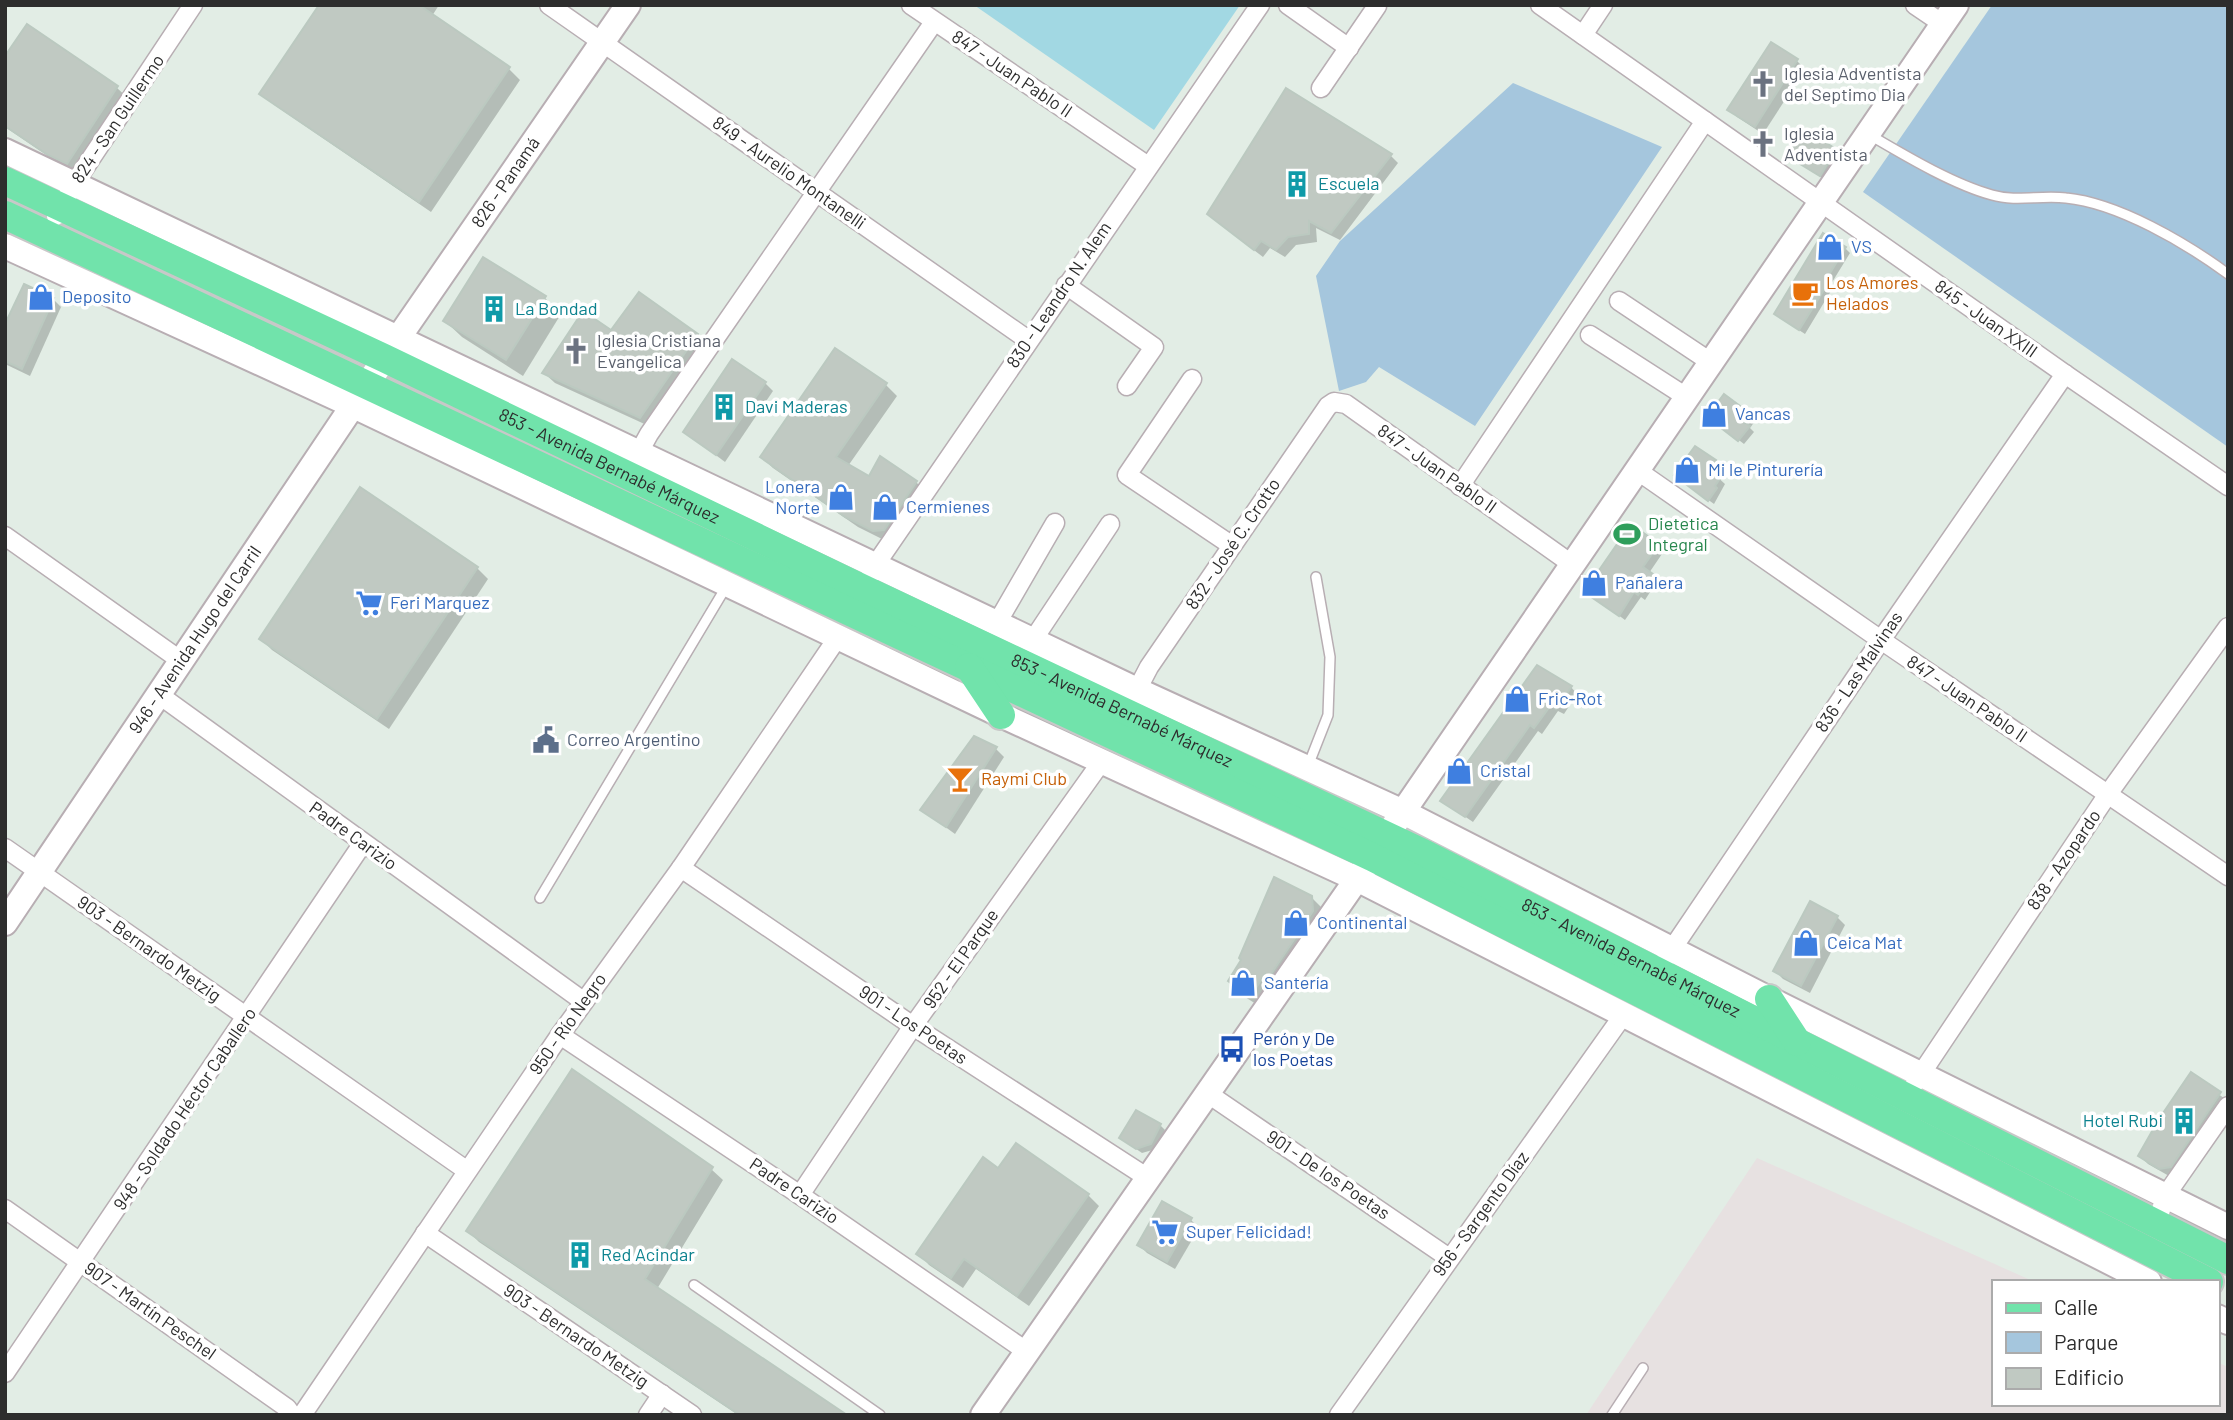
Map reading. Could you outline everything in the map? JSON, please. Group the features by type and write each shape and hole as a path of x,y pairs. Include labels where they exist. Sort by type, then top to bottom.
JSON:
{"main road":[{"name":"853 - Avenida Bernabé Márquez","path":"5,181 67,195 391,347 864,589 1372,857 2205,1280"},
{"name":"853 - Avenida Bernabé Márquez","path":"5,215 361,395 969,667 1372,857 1656,972 2228,1260"},
{"path":"969,667 1001,715"},
{"path":"1769,999 1797,1042"}],"street":[{"name":"824 - San Guillermo","path":"47,235 67,195 193,5"},
{"name":"849 - Aurelio Montanelli","path":"549,5 1028,340"},
{"name":"826 - Panamá","path":"391,347 628,5"},
{"name":"847 - Juan Pablo II","path":"911,5 1148,166"},
{"name":"830 - Leandro N. Alem","path":"864,589 876,564 1260,5"},
{"path":"1288,5 1349,48"},
{"name":"845 - Juan XXIII","path":"1540,5 2228,486"},
{"path":"1583,35 1603,5"},
{"path":"983,1415 1372,857 1949,15 1915,5"},
{"path":"1321,88 1377,6"},
{"path":"638,454 649,434 934,22"},
{"path":"1461,486 1705,121"},
{"name":"853 - Avenida Bernabé Márquez","path":"5,151 67,195"},
{"name":"853 - Avenida Bernabé Márquez","path":"5,246 361,395 727,584 1102,761 1372,857 1624,1014 2145,1280"},
{"path":"1066,285 1154,347 1127,386"},
{"path":"1619,301 1712,363"},
{"path":"1590,335 1688,398"},
{"name":"853 - Avenida Bernabé Márquez","path":"391,347 638,454 876,564 1137,690 1403,812 1769,999 2228,1227"},
{"name":"946 - Avenida Hugo del Carril","path":"5,923 391,347"},
{"name":"836 - Las Malvinas","path":"1656,972 2065,374"},
{"path":"1192,379 1127,475 1231,545"},
{"name":"847 - Juan Pablo II","path":"1335,402 1346,404 1573,565"},
{"name":"832 - José C. Crotto","path":"1137,690 1149,667 1231,545 1328,406 1335,402"},
{"name":"847 - Juan Pablo II","path":"1638,471 2228,876"},
{"path":"997,623 1055,523"},
{"path":"1033,640 1110,524"},
{"path":"5,536 180,660"},
{"name":"838 - Azopardo","path":"1906,1099 1920,1074 2108,794 2228,627"},
{"name":"950 - Río Negro","path":"302,1415 466,1170 583,1001 681,868 838,637"},
{"name":"Padre Carizio","path":"158,694 583,1001"},
{"name":"952 - El Parque","path":"800,1195 913,1026 1102,761"},
{"name":"948 - Soldado Héctor Caballero","path":"5,1373 363,844"},
{"name":"903 - Bernardo Metzig","path":"5,848 466,1170"},
{"name":"901 - Los Poetas","path":"681,868 913,1026 1148,1178"},
{"name":"956 - Sargento Díaz","path":"1339,1415 1624,1014"},
{"name":"Padre Carizio","path":"560,1035 800,1195 1026,1351"},
{"name":"901 - De los Poetas","path":"1206,1093 1450,1258"},
{"path":"2156,1224 2166,1195 2228,1106"},
{"name":"907 - Martín Peschel","path":"5,1209 287,1408 292,1415"},
{"name":"903 - Bernardo Metzig","path":"425,1233 692,1415"},
{"path":"648,1415 662,1394"}],"lane":[{"path":"1868,134 1959,182 1994,196 2013,199 2063,198 2103,206 2167,234 2196,250 2228,274"},
{"path":"1307,768 1328,715 1331,657 1316,577"},
{"path":"540,898 727,584"},
{"path":"694,1285 880,1415"},
{"path":"1612,1415 1643,1368"}],"shaded area":[{"path":"974,5 1240,5 1154,130"},
{"path":"1757,1158 2031,1280 1992,1280 1992,1406 2219,1406 2219,1363 2228,1367 2228,1415 1586,1415"}],"green space":[{"path":"1992,5 2228,5 2228,447 1863,192"},
{"path":"1513,83 1662,147 1475,426 1379,367 1366,382 1339,391 1316,276 1340,241"}],"building":[{"path":"319,5 419,5 510,67 419,202 259,94"},
{"path":"27,24 118,86 67,164 48,155 5,126 5,56"},
{"name":"Iglesia Adventista del Septimo Dia","path":"1771,42 1798,59 1755,127 1727,110"},
{"name":"Escuela","path":"1286,88 1392,154 1331,233 1309,221 1309,234 1288,237 1276,250 1261,241 1254,250 1207,214"},
{"path":"1804,129 1836,149 1820,176 1787,156"},
{"path":"1823,233 1846,247 1827,278 1830,280 1799,330 1774,314"},
{"name":"La Bondad","path":"483,257 546,296 506,360 443,321"},
{"path":"24,284 54,298 22,369 5,361 5,324"},
{"path":"639,292 698,334 640,418 542,373 583,311 611,330"},
{"path":"835,348 887,383 836,457 869,476 880,456 917,481 884,530 873,531 845,517 760,457"},
{"name":"Davi Maderas","path":"732,359 766,382 716,455 683,432"},
{"path":"1724,394 1752,415 1745,423 1750,426 1738,441 1707,417"},
{"path":"1695,446 1716,460 1710,469 1721,477 1708,501 1674,475"},
{"name":"Feri Marquez","path":"360,487 478,567 377,719 259,639"},
{"path":"1631,524 1659,544 1643,567 1653,574 1638,595 1634,592 1619,616 1584,592"},
{"path":"1537,665 1572,686 1556,709 1551,705 1534,728 1530,725 1465,817 1440,801"},
{"name":"Raymi Club","path":"974,736 997,747 946,827 920,810"},
{"path":"1274,877 1312,896 1313,911 1269,977 1265,974 1250,997 1228,981 1241,960 1239,958"},
{"name":"Ceica Mat","path":"1810,901 1838,916 1801,986 1773,971"},
{"name":"Red Acindar","path":"572,1069 713,1167 645,1279 847,1415 740,1415 466,1231"},
{"name":"Hotel Rubi","path":"2191,1072 2221,1092 2171,1167 2159,1169 2138,1156"},
{"path":"1136,1110 1161,1124 1151,1144 1136,1149 1119,1138"},
{"path":"1016,1143 1089,1194 1017,1296 964,1259 951,1278 916,1254 983,1157 998,1168"},
{"name":"Super Felicidad!","path":"1162,1201 1192,1218 1167,1262 1137,1245"}],"place":[{"name":"Iglesia Adventista del Septimo Dia","path":"1763,84"},
{"name":"Iglesia Adventista","path":"1763,144"},
{"name":"Escuela","path":"1297,184"},
{"name":"VS","path":"1830,247"},
{"name":"Los Amores Helados","path":"1805,293"},
{"name":"Deposito","path":"41,297"},
{"name":"La Bondad","path":"494,309"},
{"name":"Iglesia Cristiana Evangelica","path":"576,351"},
{"name":"Davi Maderas","path":"724,407"},
{"name":"Vancas","path":"1714,414"},
{"name":"Mi le Pinturería","path":"1687,470"},
{"name":"Lonera Norte","path":"841,497"},
{"name":"Cermienes","path":"885,507"},
{"name":"Dietetica Integral","path":"1627,534"},
{"name":"Pañalera","path":"1594,583"},
{"name":"Feri Marquez","path":"369,603"},
{"name":"Fric-Rot","path":"1517,699"},
{"name":"Correo Argentino","path":"546,740"},
{"name":"Cristal","path":"1459,771"},
{"name":"Raymi Club","path":"960,779"},
{"name":"Continental","path":"1296,923"},
{"name":"Ceica Mat","path":"1806,943"},
{"name":"Santería","path":"1243,983"},
{"name":"Perón y De los Poetas","path":"1232,1049"},
{"name":"Hotel Rubi","path":"2184,1121"},
{"name":"Super Felicidad!","path":"1165,1232"},
{"name":"Red Acindar","path":"580,1255"}]}
